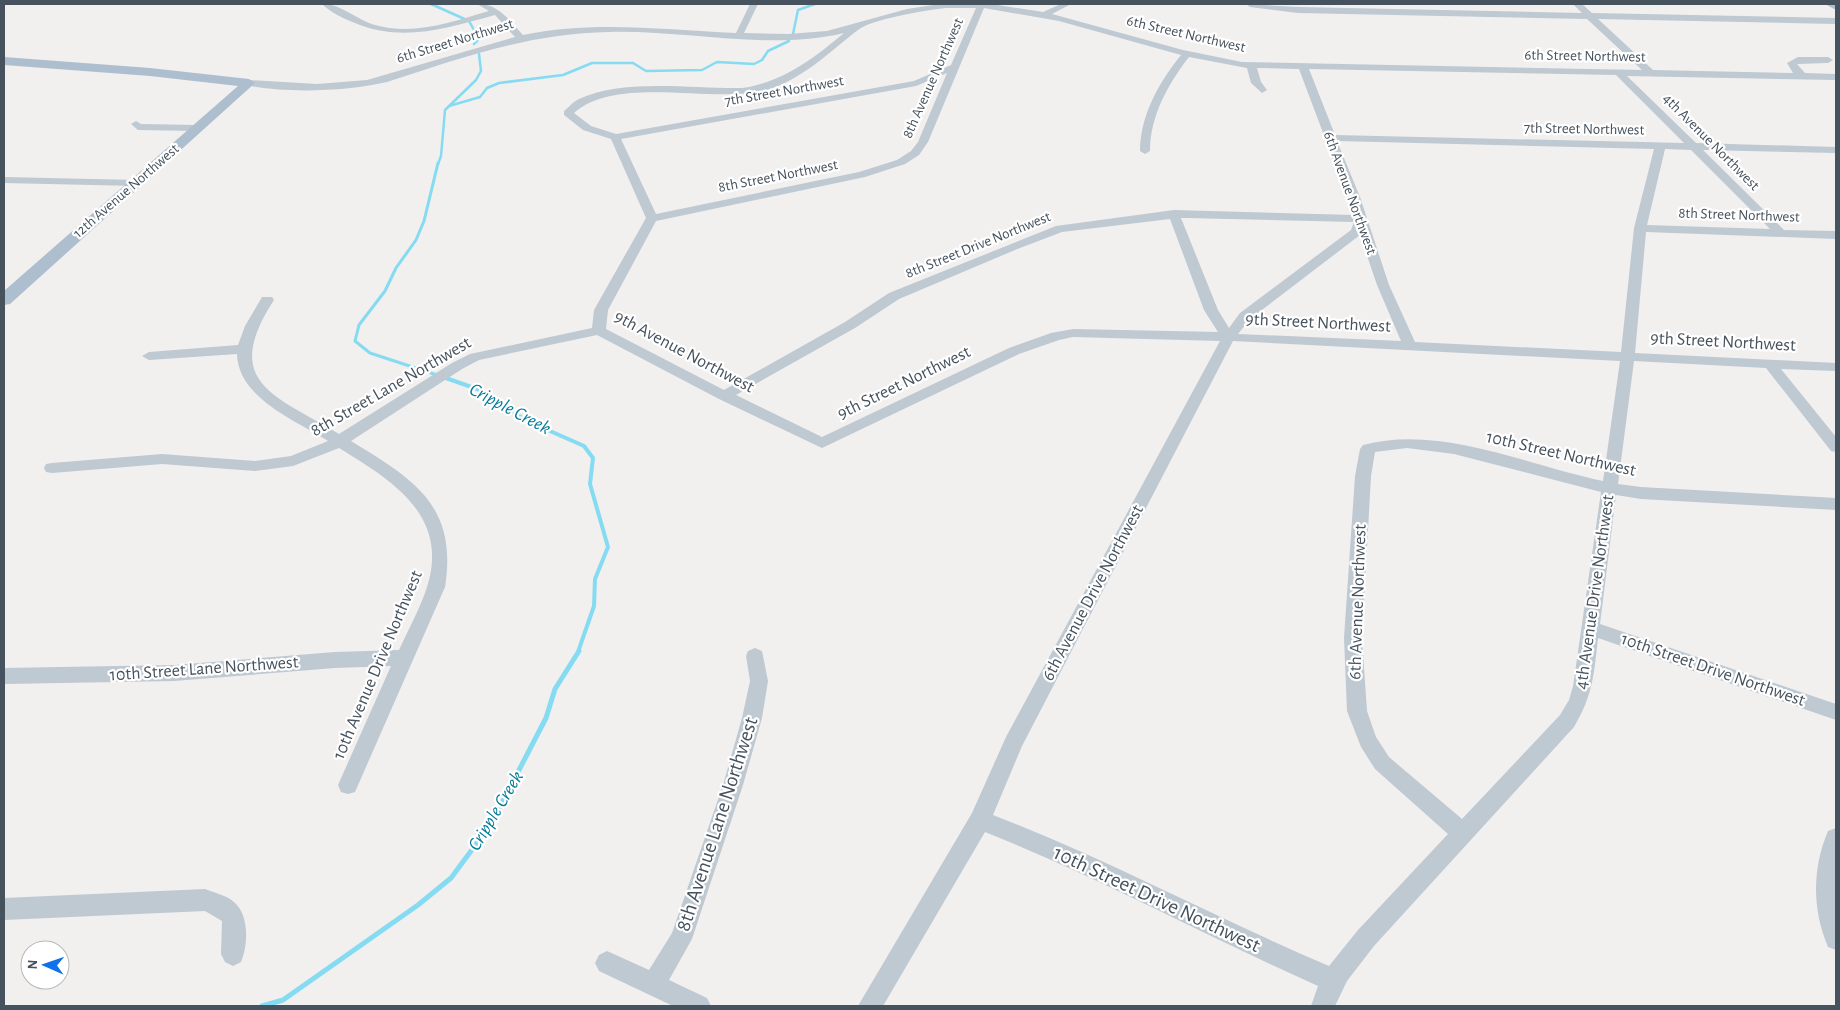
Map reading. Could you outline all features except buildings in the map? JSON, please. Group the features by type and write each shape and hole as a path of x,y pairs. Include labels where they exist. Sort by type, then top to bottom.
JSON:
{"main road":[{"path":"1831,4 1836,7"},
{"name":"6th Street Northwest","path":"4,61 140,71 250,83"},
{"name":"12th Avenue Northwest","path":"4,300 250,83"}],"street":[{"path":"326,4 360,24 391,32 427,30 498,12"},
{"path":"481,4 498,12 520,37"},
{"path":"739,35 754,4"},
{"path":"1043,15 1067,4"},
{"path":"1250,4 1298,10 1836,22"},
{"name":"4th Avenue Northwest","path":"1577,4 1651,74"},
{"name":"6th Street Northwest","path":"250,83 320,87 365,84 384,80 520,37 600,29 808,36 854,29 920,9 981,6 1043,15 1187,54 1250,65 1329,68 1358,77 1372,77 1381,74 1385,69 1836,77"},
{"name":"8th Avenue Northwest","path":"907,159 923,142 981,6"},
{"path":"652,218 615,137 587,128 568,113 571,108 584,100 602,95 671,89 736,92 763,88 803,68 854,29"},
{"path":"1145,151 1145,133 1164,87 1187,54"},
{"path":"1803,77 1795,70 1792,63 1798,60 1828,60"},
{"path":"1250,65 1256,83 1262,90"},
{"name":"7th Street Northwest","path":"615,137 916,83 956,66"},
{"name":"6th Avenue Northwest","path":"1303,67 1362,219 1383,285 1410,346"},
{"name":"4th Avenue Northwest","path":"1619,73 1781,233"},
{"path":"916,83 946,90"},
{"path":"136,124 138,127 198,128"},
{"name":"7th Street Northwest","path":"1331,138 1836,150"},
{"name":"4th Avenue Drive Northwest","path":"1323,1006 1326,993 1333,980 1462,832 1567,721 1578,702 1583,686 1610,488 1627,356 1640,228 1660,146"},
{"name":"8th Street Northwest","path":"652,218 850,178 892,166 907,159"},
{"path":"4,180 136,183"},
{"path":"1174,214 1211,310 1228,338"},
{"name":"8th Street Drive Northwest","path":"724,396 850,326 894,296 1012,247 1066,228 1174,214 1362,219"},
{"name":"9th Avenue Northwest","path":"652,218 601,310 598,322 599,331 724,396 822,443"},
{"name":"6th Avenue Drive Northwest","path":"870,1006 980,820 1013,743 1228,338 1245,316 1356,232 1362,219"},
{"name":"8th Street Northwest","path":"1640,228 1835,236"},
{"name":"10th Avenue Drive Northwest","path":"267,300 250,327 243,350 242,354 247,373 263,394 404,483 426,508 435,522 441,552 439,572 428,606 348,785"},
{"name":"8th Street Lane Northwest","path":"52,468 162,459 269,466 293,461 340,441 457,366 475,357 599,331"},
{"name":"9th Street Northwest","path":"822,443 1014,351 1056,336 1087,332 1836,367"},
{"path":"149,356 243,350"},
{"path":"1770,364 1836,447"},
{"name":"10th Street Northwest","path":"1368,450 1393,444 1453,449 1610,488 1640,493 1836,504"},
{"name":"6th Avenue Northwest","path":"1368,450 1363,476 1352,638 1357,711 1368,741 1382,763 1462,832"},
{"name":"10th Street Drive Northwest","path":"1590,628 1836,712"},
{"name":"8th Avenue Lane Northwest","path":"654,985 681,939 733,785 752,718 759,681 755,656"},
{"name":"10th Street Lane Northwest","path":"4,676 174,674 335,660 404,658"},
{"name":"10th Street Drive Northwest","path":"980,820 1041,844 1248,943 1333,980"},
{"path":"1836,838 1828,861 1826,884 1836,940"},
{"path":"4,909 205,900 224,906 232,915 234,924 233,954"},
{"path":"608,963 699,1006"}],"waterway":[{"path":"431,4 469,21 479,39 474,44"},
{"name":"Cripple Creek","path":"793,34 798,10 815,4"},
{"name":"Cripple Creek","path":"449,106 480,97 487,88 499,83 563,75 592,63 633,63 646,71 702,70 717,62 754,64 762,60 768,51 789,41"},
{"path":"449,106 476,80 481,71 479,54"},
{"name":"Cripple Creek","path":"438,164 441,156 445,110 449,106"},
{"name":"Cripple Creek","path":"437,375 370,353 355,341 359,325 385,291 396,268 416,240 424,221 438,163"},
{"name":"Cripple Creek","path":"443,377 480,390 525,420 584,446 593,458 590,484 608,547 595,579 594,606 578,652"},
{"name":"Cripple Creek","path":"262,1006 283,1000 418,905 451,878 491,824 546,718 555,689 579,651"}]}
